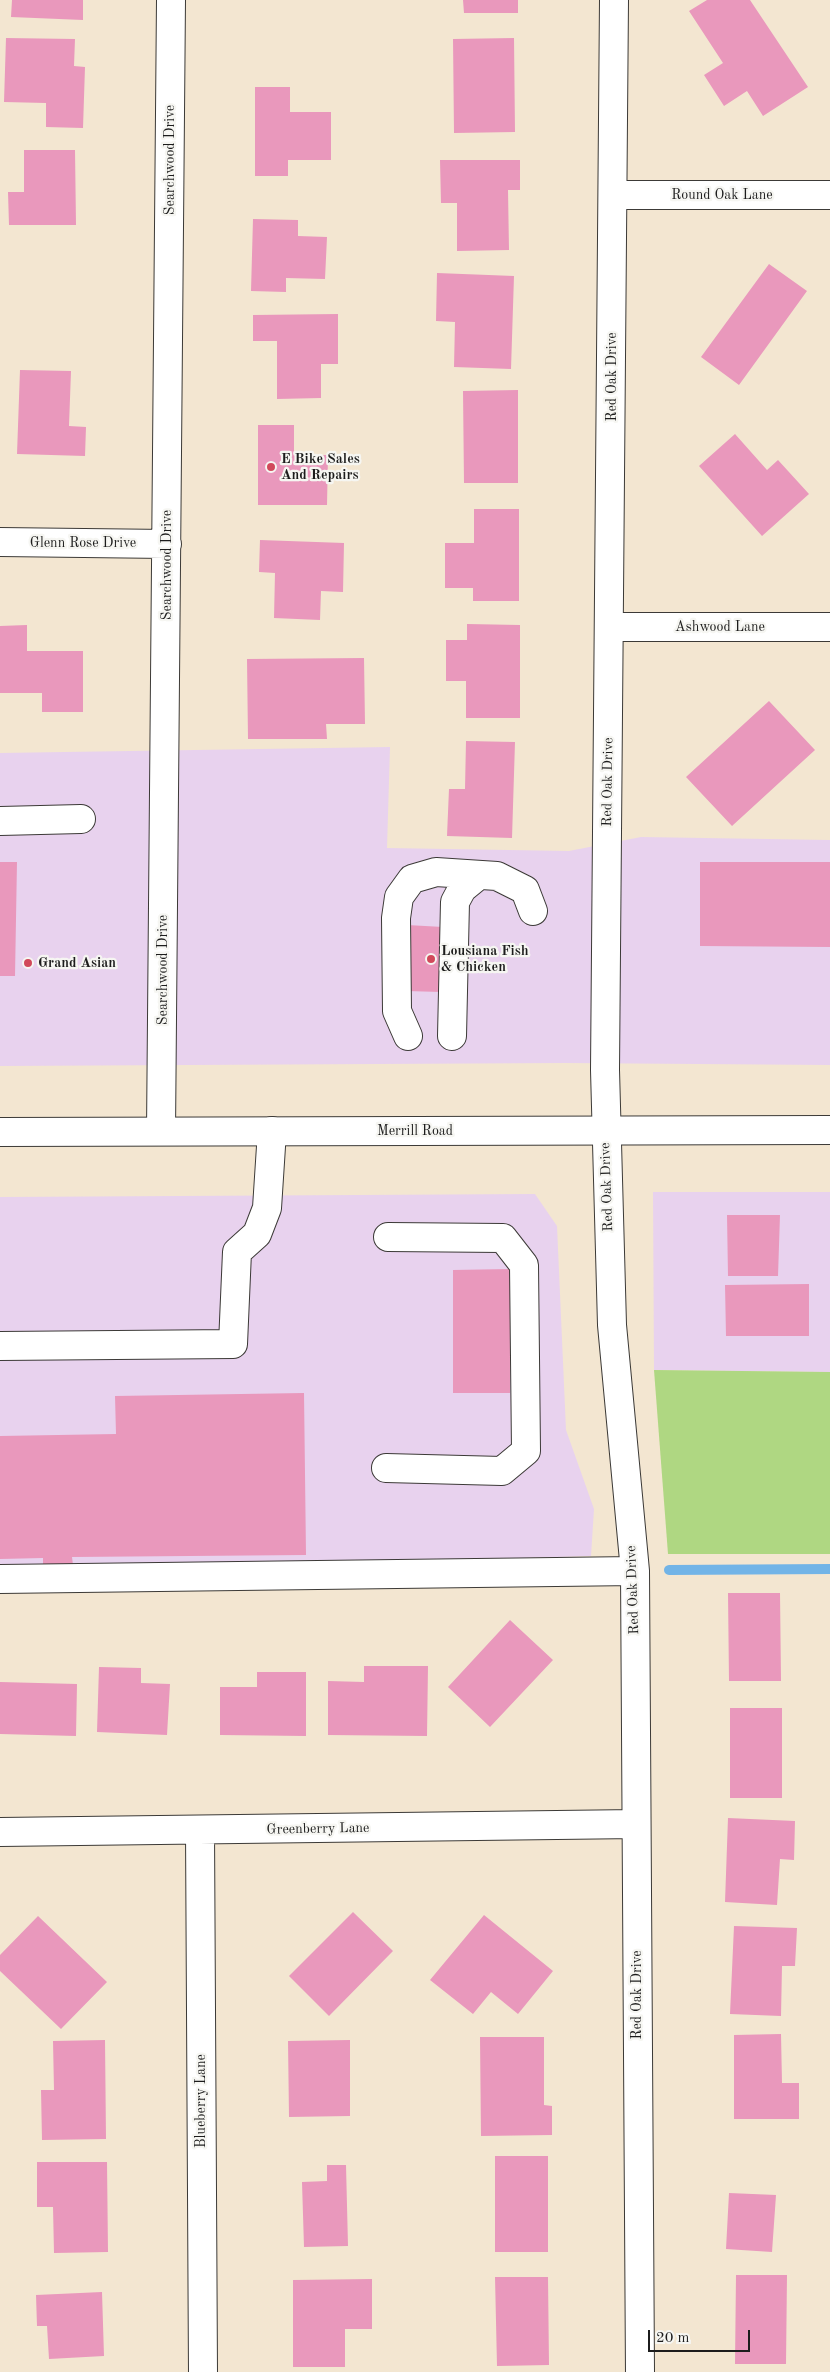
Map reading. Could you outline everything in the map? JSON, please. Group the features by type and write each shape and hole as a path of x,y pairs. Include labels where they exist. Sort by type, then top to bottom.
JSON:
{"street":[{"name":"Searchwood Drive","path":"161,1131 171,0"},
{"name":"Red Oak Drive","path":"614,0 610,627 605,979 606,1131 612,1325 635,1571 640,2372"},
{"name":"Round Oak Lane","path":"613,195 830,195"},
{"name":"Glenn Rose Drive","path":"0,542 167,544"},
{"name":"Ashwood Lane","path":"610,627 830,627"},
{"path":"0,821 81,819"},
{"path":"408,1036 397,1011 396,918 399,897 412,879 436,872 497,876 525,890 533,911"},
{"path":"452,1036 455,902 462,889 479,875"},
{"name":"Merrill Road","path":"0,1132 830,1130"},
{"path":"0,1346 233,1344 237,1252 257,1234 267,1208 272,1131"},
{"path":"386,1468 502,1471 526,1451 524,1265 503,1238 388,1237"},
{"path":"0,1579 635,1571"},
{"name":"Greenberry Lane","path":"0,1832 636,1824"},
{"name":"Blueberry Lane","path":"200,1830 203,2372"}],"shaded area":[{"path":"390,747 387,848 569,851 641,837 830,840 830,1065 565,1063 0,1066 0,753"},
{"path":"653,1192 830,1192 830,1372 654,1370"},
{"path":"535,1194 557,1226 566,1430 594,1509 591,1556 324,1564 0,1566 0,1197"}],"green space":[{"path":"654,1370 830,1372 830,1554 668,1554"}],"building":[{"path":"12,0 83,0 83,20 11,17"},
{"path":"463,0 518,0 518,13 464,13"},
{"path":"707,0 750,0 808,87 763,116 747,91 724,106 704,75 723,63 689,11"},
{"path":"6,38 75,39 74,66 85,67 83,128 46,127 46,103 4,102"},
{"path":"514,38 515,132 454,133 453,39"},
{"path":"255,87 290,87 290,112 331,112 331,160 288,160 288,176 255,176"},
{"path":"24,150 75,150 76,225 9,225 8,192 24,192"},
{"path":"440,160 520,160 520,190 508,190 509,250 457,251 457,203 441,203"},
{"path":"253,219 298,220 298,236 327,237 325,279 286,278 286,292 251,291"},
{"path":"769,264 807,291 739,385 701,357"},
{"path":"437,273 514,276 511,369 454,367 455,322 436,321"},
{"path":"338,314 338,364 321,364 321,398 277,399 277,341 253,341 253,315"},
{"path":"20,370 71,371 69,426 86,427 85,456 17,454"},
{"path":"518,390 518,483 464,483 463,391"},
{"path":"258,425 294,425 294,455 328,455 327,505 258,505"},
{"path":"735,434 767,470 778,460 809,494 762,536 699,466"},
{"path":"474,509 519,509 519,601 473,601 473,588 445,588 445,543 474,543"},
{"path":"260,540 344,543 343,592 321,591 320,620 274,618 275,573 259,572"},
{"path":"467,624 520,625 520,718 466,718 466,681 446,681 446,640 467,640"},
{"path":"27,625 27,651 83,651 83,712 42,712 42,693 0,693 0,626"},
{"path":"364,658 365,724 326,724 327,739 248,739 247,659"},
{"path":"769,701 815,750 732,826 686,777"},
{"path":"466,741 515,742 512,838 447,836 449,789 465,789"},
{"path":"0,862 17,862 15,976 0,976"},
{"path":"700,862 830,862 830,947 700,946"},
{"path":"407,925 443,927 441,992 406,991"},
{"path":"727,1215 780,1215 778,1276 728,1276"},
{"path":"510,1269 510,1393 453,1393 453,1270"},
{"path":"809,1284 809,1336 726,1336 725,1285"},
{"path":"304,1393 306,1555 72,1557 73,1565 43,1566 43,1558 0,1559 0,1436 116,1434 115,1396"},
{"path":"728,1593 780,1593 781,1681 729,1681"},
{"path":"510,1620 553,1660 490,1727 448,1687"},
{"path":"364,1666 428,1666 427,1736 328,1735 328,1681 364,1682"},
{"path":"99,1667 141,1668 141,1683 170,1684 167,1735 97,1732"},
{"path":"257,1672 306,1672 306,1736 220,1735 220,1687 257,1687"},
{"path":"0,1682 77,1684 76,1736 0,1734"},
{"path":"730,1708 782,1708 782,1798 730,1798"},
{"path":"728,1818 795,1821 794,1860 780,1859 777,1905 725,1902"},
{"path":"353,1912 393,1951 329,2016 289,1976"},
{"path":"484,1915 553,1971 518,2014 491,1992 473,2014 430,1980"},
{"path":"38,1916 107,1982 61,2029 0,1971 0,1955"},
{"path":"734,1926 797,1928 795,1966 782,1966 781,2016 730,2014"},
{"path":"781,2034 782,2083 799,2083 799,2119 734,2119 734,2035"},
{"path":"480,2037 544,2037 544,2105 552,2106 552,2135 481,2136"},
{"path":"105,2040 106,2139 42,2140 41,2090 54,2090 53,2041"},
{"path":"350,2040 350,2116 289,2117 288,2041"},
{"path":"495,2156 548,2156 548,2252 495,2252"},
{"path":"37,2162 107,2162 108,2252 54,2253 53,2207 37,2207"},
{"path":"327,2165 346,2165 348,2246 304,2247 302,2182 327,2181"},
{"path":"729,2193 776,2195 772,2252 726,2249"},
{"path":"736,2275 787,2275 786,2364 735,2364"},
{"path":"495,2277 548,2277 549,2365 497,2366"},
{"path":"372,2279 372,2329 345,2329 345,2367 293,2367 293,2280"},
{"path":"102,2292 104,2356 49,2359 47,2326 37,2326 36,2295"}],"waterway":[{"path":"669,1570 830,1569"}],"place":[{"name":"E Bike Sales And Repairs","path":"271,467"},
{"name":"Lousiana Fish & Chicken","path":"431,959"},
{"name":"Grand Asian","path":"28,963"}]}
